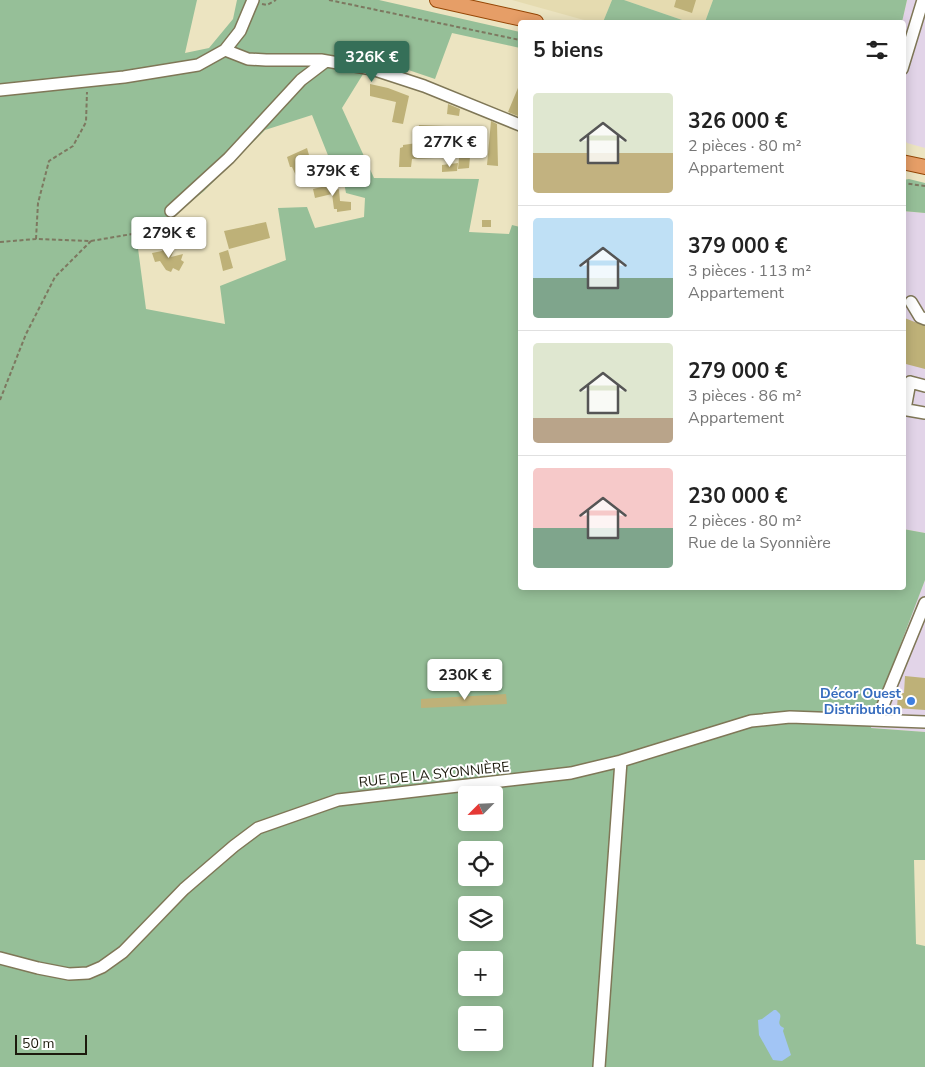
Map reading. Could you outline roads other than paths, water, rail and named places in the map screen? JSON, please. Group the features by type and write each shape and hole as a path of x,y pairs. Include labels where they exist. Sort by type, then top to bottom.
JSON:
{"main road":[{"path":"444,1 527,20"},
{"path":"906,163 925,167"}],"street":[{"path":"0,90 88,81 198,64 225,50 240,31 253,0"},
{"path":"906,59 922,18 923,0"},
{"path":"225,50 257,60 326,61 388,73 518,124"},
{"path":"171,211 228,158 301,80 326,61"},
{"path":"911,302 920,317 925,318"},
{"path":"906,400 910,382 925,386"},
{"path":"906,409 925,413"},
{"path":"877,720 925,603"},
{"name":"RUE DE LA SYONNIÈRE","path":"0,958 69,974 88,973 102,967 123,952 184,889 258,828 338,800 571,773 621,761 752,721 790,717 925,722"},
{"path":"599,1067 621,761"}],"water":[{"path":"774,1010 780,1014 779,1023 784,1028 783,1031 791,1055 782,1061 773,1060 759,1035 758,1020"}],"place":[{"name":"Décor Ouest Distribution","path":"911,701"}]}
